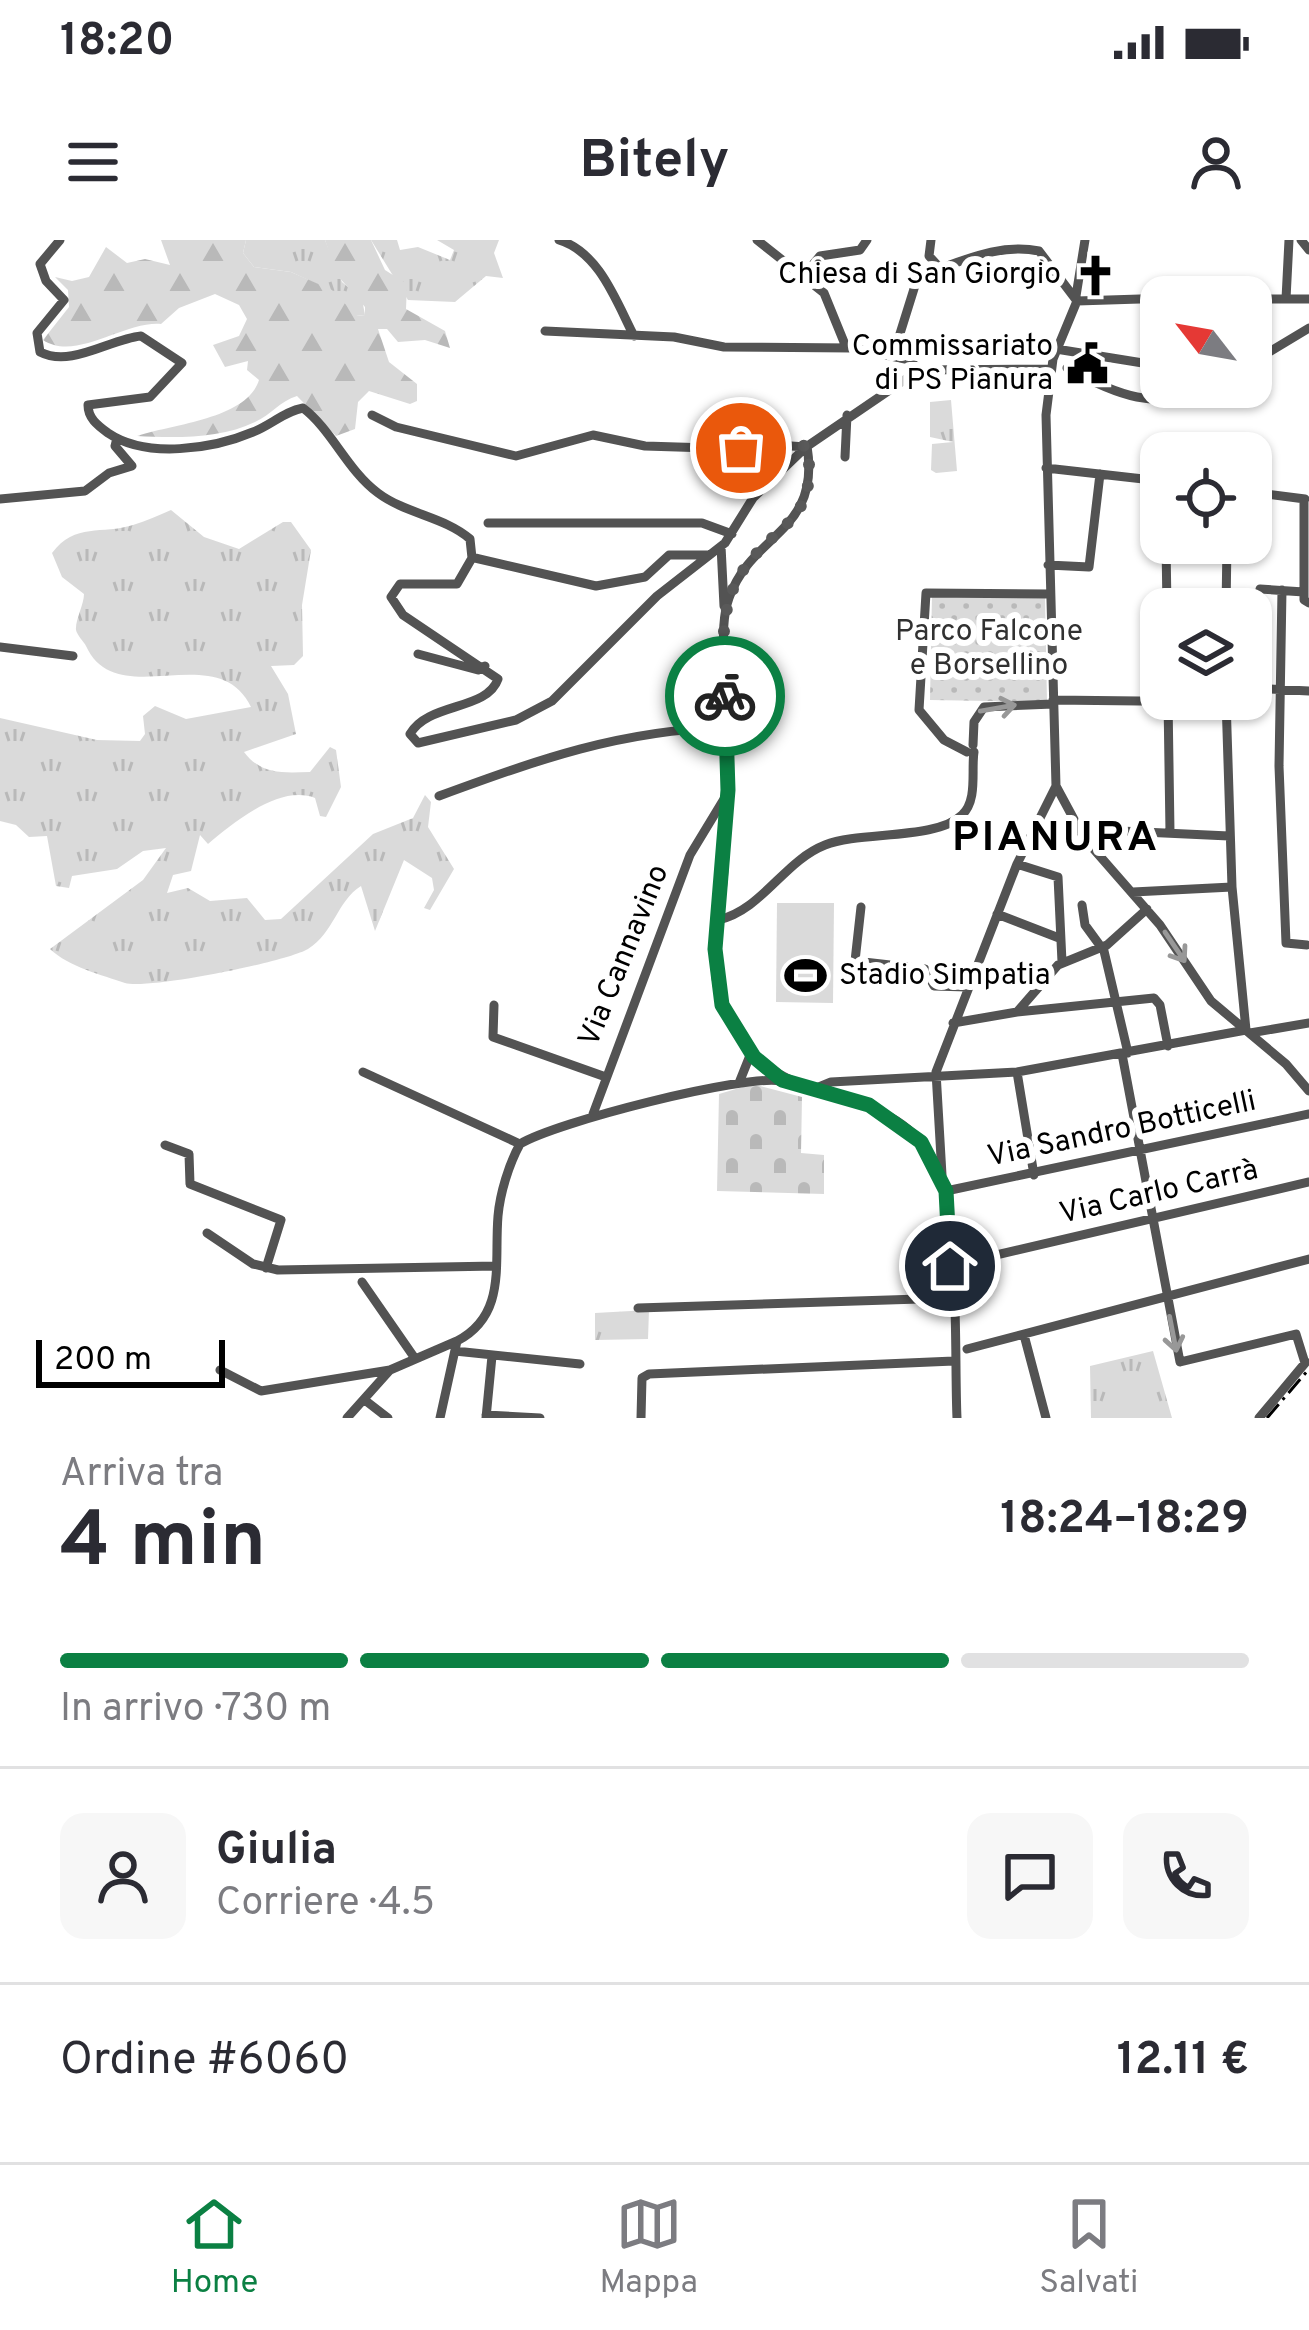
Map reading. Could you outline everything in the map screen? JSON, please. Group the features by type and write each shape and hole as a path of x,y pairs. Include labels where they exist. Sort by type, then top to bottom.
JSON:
{"street":[{"path":"60,240 44,252 40,263 40,271 64,300 38,332 40,352 51,357 90,352 141,336 172,351 182,363 150,397 88,405 91,417 117,438 143,446 196,446 246,435 297,409 310,412 375,491 410,514 470,539 472,557 457,584 400,584 391,597 403,615 498,679 496,687 420,721 411,730 412,740 428,744 535,712 657,596 721,546 753,498 807,447 847,415 919,370 1007,369 1054,360 1140,364"},
{"path":"559,240 576,247 597,268 634,336"},
{"path":"757,240 806,274 836,312 846,347"},
{"path":"806,274 820,256 860,250 867,240"},
{"path":"931,240 929,256 940,268"},
{"path":"1085,240 1077,302 1054,360 1046,468 1056,786 1078,830 1147,909 1211,1001 1309,1091"},
{"path":"1286,299 1288,240"},
{"path":"1301,240 1309,250"},
{"path":"893,356 918,275 940,268 947,260 1020,248 1045,256 1077,302"},
{"path":"1272,299 1309,299"},
{"path":"1077,302 1140,300"},
{"path":"1272,350 1309,328"},
{"path":"545,331 724,347 846,347 910,360 919,370"},
{"path":"1067,368 1116,394 1140,396"},
{"path":"372,415 396,427 516,457 593,435 661,447 741,448 749,443 807,447"},
{"path":"845,457 847,415"},
{"path":"0,499 93,488 109,473 132,466 115,446 117,438"},
{"path":"726,611 739,576 793,523 810,489 807,447"},
{"path":"1046,468 1140,479"},
{"path":"1048,565 1089,567 1100,474"},
{"path":"1272,495 1306,499 1306,598 1272,590"},
{"path":"488,523 702,523 732,534"},
{"path":"721,546 728,790 718,994 750,1048 758,1074"},
{"path":"475,558 596,586 645,577 669,555 709,555"},
{"path":"970,751 949,743 919,710 925,595 932,589 1048,594"},
{"path":"1282,590 1279,689 1286,943 1307,945"},
{"path":"0,647 73,656"},
{"path":"418,654 478,670 485,666"},
{"path":"1272,689 1309,691"},
{"path":"719,914 752,902 827,844 933,827 961,817 970,800 974,722 984,707 1140,700"},
{"path":"1168,720 1169,832"},
{"path":"1226,720 1232,887 1248,1032"},
{"path":"439,796 567,751 639,733 726,727"},
{"path":"957,1418 934,1080 1017,864 1056,786"},
{"name":"Via Cannavino","path":"592,1114 603,1076 669,923 690,855 717,818 728,790"},
{"path":"1078,830 1229,836"},
{"path":"1017,864 1057,874 1062,962"},
{"path":"1132,892 1232,887"},
{"path":"1082,905 1085,926 1102,947 1115,1000 1151,1222 1180,1362 1296,1334 1307,1361 1259,1418"},
{"path":"861,907 854,961 927,970 936,987 968,987"},
{"path":"1017,1012 1062,962 1102,947 1147,909"},
{"path":"997,914 1059,938"},
{"path":"1034,992 1048,1010"},
{"path":"953,1023 1115,1000 1157,1000 1168,1046"},
{"path":"494,1005 493,1037 603,1076"},
{"path":"808,1088 831,1082 1017,1072 1309,1023"},
{"path":"750,1048 788,1080"},
{"path":"739,1083 750,1048"},
{"path":"363,1072 520,1144 592,1114 739,1083 758,1074 883,1112 939,1159"},
{"path":"1017,1072 1034,1174"},
{"name":"Via Sandro Botticelli","path":"944,1185 1139,1154 1309,1114"},
{"path":"220,1370 262,1391 390,1370 414,1357 456,1346 488,1316 500,1200 520,1144"},
{"path":"165,1145 189,1154 190,1184 281,1220 266,1268"},
{"name":"Via Carlo Carrà","path":"950,1266 1309,1182"},
{"path":"207,1233 266,1268 496,1266"},
{"path":"967,1349 1309,1259"},
{"path":"362,1282 414,1357"},
{"path":"638,1308 951,1298"},
{"path":"1024,1335 1046,1418"},
{"path":"456,1346 492,1356 580,1364"},
{"path":"440,1418 456,1346"},
{"path":"492,1356 486,1417 540,1418"},
{"path":"640,1418 642,1378 649,1373 954,1361"},
{"path":"347,1418 390,1370"},
{"path":"366,1401 388,1418"}],"green space":[{"path":"161,240 246,240 243,253 254,267 291,272 332,290 357,316 365,315 365,307 337,275 325,240 371,240 385,270 407,284 406,309 445,331 450,348 425,340 398,342 387,329 378,329 389,362 417,384 417,401 410,404 369,391 358,402 355,429 336,436 297,396 255,422 227,432 137,436 225,412 252,393 259,380 247,370 248,361 225,367 213,345 239,336 247,319 239,305 215,294 179,308 161,324 85,344 56,346 43,340 69,307 68,290 55,277 72,281 89,277 106,247 127,263 145,259 170,265"},
{"path":"246,240 325,240 342,282 362,299 365,315 356,316 332,291 291,272 254,267 243,253"},
{"path":"371,240 397,240 400,250 418,247 450,260 454,250 437,240 499,240 494,253 503,278 486,276 455,302 408,300"},
{"path":"951,400 957,471 936,473 931,470 932,444 953,442 930,437 930,402"},
{"path":"171,510 204,537 239,549 283,522 291,522 311,550 302,605 303,656 294,665 271,666 288,694 296,734 244,752 265,769 310,772 330,747 336,750 341,787 326,817 320,816 315,798 286,796 257,808 208,844 200,835 191,871 173,875 167,893 188,888 210,901 247,898 265,920 281,919 373,834 413,818 425,795 431,802 428,827 454,869 430,910 424,908 434,890 432,878 404,860 375,931 361,886 317,942 273,961 138,984 86,970 50,949 143,880 166,848 143,851 117,869 72,876 69,888 56,886 47,836 29,837 16,825 0,821 0,718 97,740 140,741 145,734 143,716 155,706 186,719 251,707 235,687 215,678 120,674 101,665 77,632 84,594 62,577 52,553 80,533 122,528"},
{"name":"Parco Falcone e Borsellino","path":"932,594 1045,598 1047,702 930,700"},
{"name":"Stadio Simpatia","path":"777,903 834,903 833,1003 776,1002"},
{"path":"753,1084 802,1097 801,1153 824,1155 824,1194 717,1191 719,1094"},
{"path":"649,1310 648,1339 595,1340 595,1313"},
{"path":"1153,1351 1172,1418 1091,1418 1090,1366"}],"railway":[{"path":"1267,1418 1309,1369"}],"way so far":[{"path":"725,696 726,611 732,592 751,562 793,523 812,477 807,446 749,443 741,448"}],"place":[{"name":"Chiesa di San Giorgio","path":"1095,275"},
{"name":"Commissariato di PS Pianura","path":"1087,364"},
{"name":"Stadio Simpatia","path":"805,976"}],"district":[{"name":"PIANURA","path":"1056,839"}],"route":[{"path":"725,696 728,790 715,949 722,1005 754,1057 782,1080 869,1105 898,1121 921,1142 946,1191 950,1266"}]}
